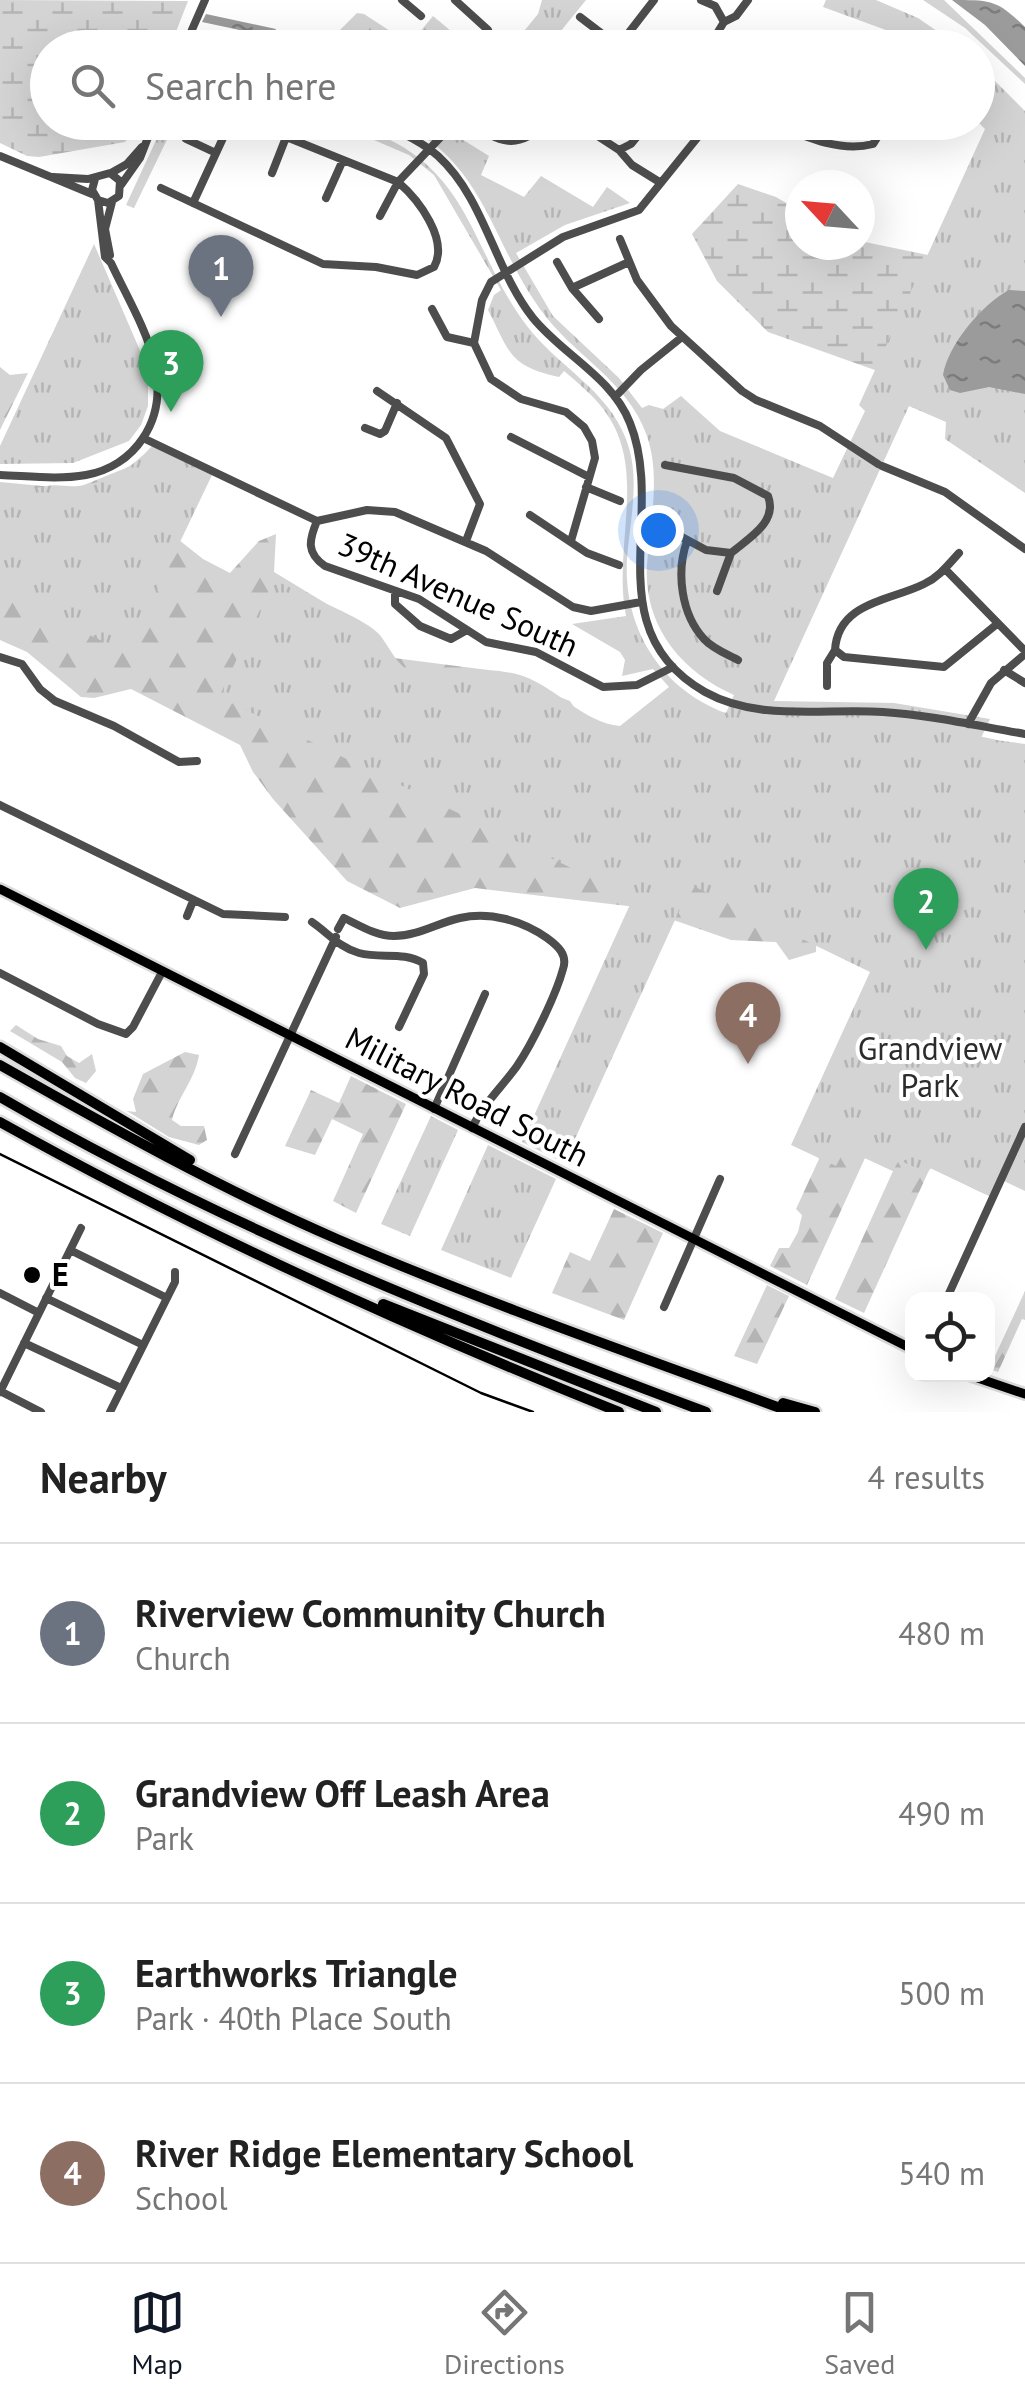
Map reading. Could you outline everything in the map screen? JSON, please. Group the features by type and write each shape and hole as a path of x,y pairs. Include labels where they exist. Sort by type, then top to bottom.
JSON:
{"highway":[{"path":"0,1048 255,1200"},
{"path":"0,1064 139,1142 255,1200 408,1268 792,1412"},
{"path":"0,1097 201,1204 317,1258 706,1412"},
{"path":"0,1122 250,1251 619,1412"},
{"path":"250,1251 656,1412"},
{"path":"700,1379 815,1412"}],"main road":[{"name":"Military Road South","path":"0,890 905,1345"},
{"path":"990,1382 1025,1394"}],"street":[{"path":"192,30 206,0"},
{"path":"402,0 422,16"},
{"path":"413,8 420,0"},
{"path":"631,30 654,0"},
{"path":"701,0 719,11 724,22"},
{"path":"719,30 748,0"},
{"path":"462,2 488,30"},
{"path":"580,18 596,30"},
{"path":"53,177 94,179 110,173 127,164 146,140"},
{"path":"109,259 104,229 112,202 119,196 147,140"},
{"path":"190,140 216,153"},
{"path":"193,203 224,140"},
{"path":"272,173 285,140"},
{"path":"161,188 323,264 376,267 418,275 436,263 440,250 436,236 414,199 398,182 294,140"},
{"path":"412,140 429,149 464,187 536,322 615,397 629,418 641,460 641,602 651,632 673,667 704,692 743,708 883,712 1025,734"},
{"path":"380,216 398,182 438,140"},
{"path":"604,140 661,183"},
{"path":"619,150 634,140"},
{"path":"571,541 595,458 588,432 566,412 521,399 498,386 480,360 474,343 476,323 488,287 563,237 632,214 696,140"},
{"path":"818,140 831,144 873,144 876,140"},
{"path":"0,156 112,202"},
{"path":"326,198 344,160"},
{"path":"110,173 122,184"},
{"path":"0,475 68,477 96,473 122,460 143,438 157,407 157,372 148,344 101,242 94,179"},
{"path":"620,239 640,285 682,337 750,396 820,426 880,465 945,492 1025,549"},
{"path":"557,262 572,288 599,319"},
{"path":"572,288 629,262"},
{"path":"432,309 447,337 474,343"},
{"path":"615,397 682,337"},
{"path":"377,391 446,438 479,499 479,512 466,541"},
{"path":"365,428 380,434 385,431 397,403"},
{"path":"511,436 620,501"},
{"path":"143,438 318,522 367,510 387,510 466,541 573,607 591,611 641,602"},
{"path":"665,465 734,478 768,496 772,508 766,522 731,553 716,591"},
{"path":"530,516 594,557 620,566"},
{"path":"642,520 714,553 731,553"},
{"name":"39th Avenue South","path":"318,522 310,536 316,560 431,605 486,642 536,652 603,687 637,686 673,667"},
{"path":"684,540 681,583 690,612 706,641 738,660"},
{"path":"827,686 827,663 841,628 876,600 911,590 944,569 959,552"},
{"path":"944,569 1025,652 991,683 968,724"},
{"path":"396,592 395,604 420,626 451,639 468,630"},
{"path":"835,650 844,657 944,668 996,624"},
{"path":"0,657 22,664 40,690 55,701 114,726 179,762 196,761"},
{"path":"1004,670 1025,683"},
{"path":"0,805 224,914 284,917"},
{"path":"186,916 193,901"},
{"path":"236,1154 344,918 377,933 396,936 477,916 520,922 558,946 565,960 558,982 523,1056 479,1111 472,1128"},
{"path":"312,922 362,954 408,956 423,963 424,974 399,1027"},
{"path":"0,973 98,1024 126,1034 133,1028 162,972"},
{"path":"434,1109 485,994"},
{"path":"950,1292 1025,1127"},
{"path":"664,1308 720,1179"},
{"path":"40,1412 0,1392 81,1228"},
{"path":"70,1250 166,1298"},
{"path":"110,1412 175,1282 175,1272"},
{"path":"0,1294 39,1313"},
{"path":"46,1298 143,1346"},
{"path":"24,1342 122,1388"}],"green space":[{"path":"0,0 188,1 177,30 30,30 30,140 125,142 39,157 27,156 0,143"},
{"path":"542,0 586,0 562,30 525,30 538,14"},
{"path":"826,0 876,0 935,30 886,30 823,7"},
{"path":"923,0 944,0 975,30 965,28"},
{"path":"357,13 389,30 340,30"},
{"path":"433,16 450,30 422,30"},
{"path":"995,49 1025,78 1025,84 995,56"},
{"name":"Grandview Park","path":"995,81 1025,111 1025,493 945,439 946,422 909,406 774,701 894,703 990,719 981,738 1025,744 1025,1191 1002,1180 993,1198 931,1168 927,1173 899,1160 893,1171 845,1149 836,1166 791,1145 870,972 691,885 564,1163 522,1142 633,898 219,697 274,580 371,628 401,665 422,676 449,668 516,674 535,681 594,719 620,726 669,687 653,669 622,676 625,660 620,652 572,624 626,616 623,563 627,483 617,433 604,410 564,371 559,377 542,373 513,355 488,310 494,295 501,290 434,175 409,155 374,140 389,140 436,174 469,221 509,300 527,326 618,421 633,469 627,584 639,632 665,672 683,689 726,713 734,695 682,660 669,644 651,607 647,565 653,468 647,436 638,416 613,383 540,309 469,182 429,140 463,140 489,156 481,175 524,197 541,176 593,207 607,187 630,203 565,225 516,253 553,316 619,378 642,408 649,405 663,409 681,396 720,431 833,478 865,411 859,405 980,140 995,140"},
{"path":"156,140 167,140 134,208 126,205"},
{"path":"738,184 785,202 785,260 875,260 875,244 928,255 886,374 768,332 717,281 692,234"},
{"path":"94,244 148,369 148,406 141,425 129,441 73,463 0,464 0,446"},
{"path":"0,367 10,375 28,373 0,430"},
{"path":"152,446 212,475 127,653 0,592 0,487 23,490 99,482 128,468"},
{"path":"153,457 179,540 203,559 230,573 259,541 276,534 274,572 365,627 394,658 488,670 570,701 584,722 626,734 724,713 785,722 946,729 1025,746 818,876 816,952 789,960 776,942 731,940 636,907 475,888 400,908 347,881 273,799 240,745 131,689 94,698 81,697 27,652 0,640 0,482 74,489"},
{"path":"16,1025 38,1039 61,1046 67,1056 79,1063 92,1054 96,1071 86,1083 75,1078 62,1062 10,1031"},
{"path":"185,1052 199,1055 172,1120 181,1126 204,1126 207,1140 199,1145 169,1137 127,1111 136,1112 133,1099 143,1074"},
{"path":"351,1076 406,1104 356,1213 333,1201 363,1134 332,1119 315,1155 285,1146 311,1090 339,1103"},
{"path":"431,1116 458,1130 410,1236 381,1224"},
{"path":"807,1135 1001,1179 985,1194 930,1168 864,1313 835,1299 893,1171 865,1158 807,1285 770,1266 779,1248 789,1248 798,1232 802,1215 796,1209 819,1159"},
{"path":"488,1145 556,1179 511,1278 441,1250"},
{"path":"614,1209 663,1233 624,1320 552,1293 570,1252 590,1261"},
{"path":"767,1285 789,1296 757,1364 734,1356"},
{"path":"1025,1291 1025,1320 1022,1319 998,1372 995,1356"}],"water":[{"path":"952,0 993,3 1025,27 1025,66 995,35 995,30"},
{"path":"206,14 276,29 239,30 202,22"},
{"path":"1009,290 1025,291 1025,394 989,387 960,393 950,390 943,375 959,339 978,315"}],"tram line":[{"path":"0,1154 481,1393 533,1412"}],"place":[{"name":"Riverview Community Church","path":"221,317"},
{"name":"Earthworks Triangle","path":"171,412"},
{"name":"Grandview Off Leash Area","path":"926,950"},
{"name":"River Ridge Elementary School","path":"748,1064"},
{"name":"E","path":"32,1275"}]}
